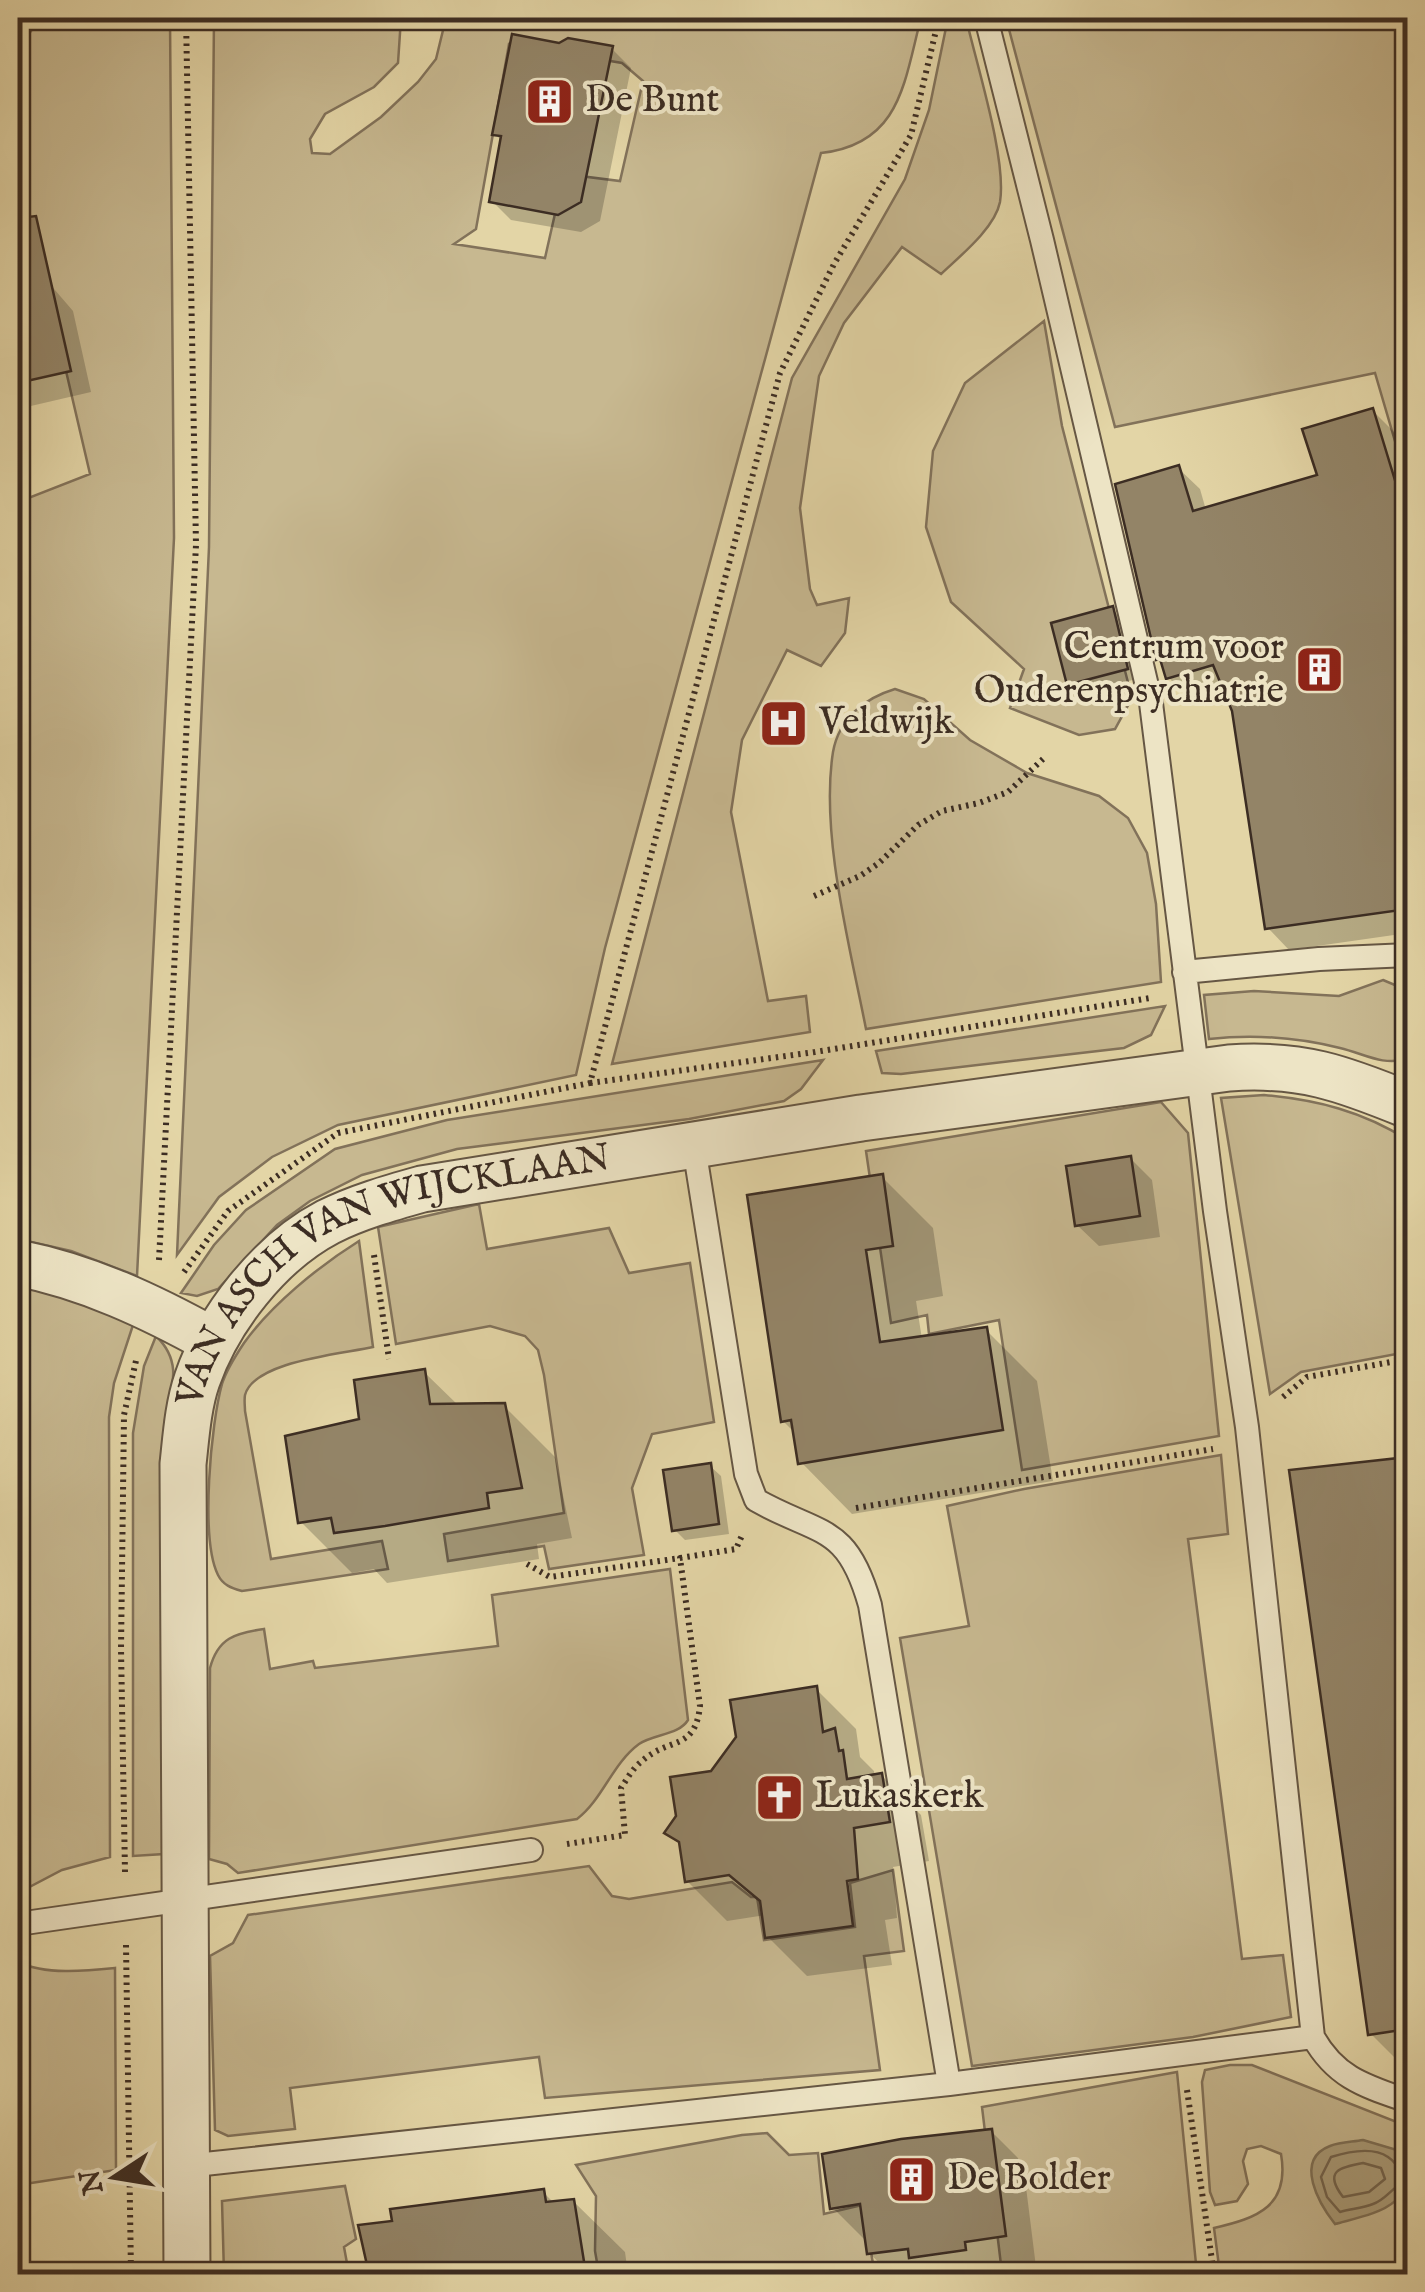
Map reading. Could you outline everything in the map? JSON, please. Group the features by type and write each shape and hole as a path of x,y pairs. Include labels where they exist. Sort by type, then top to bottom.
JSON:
{"street":[{"name":"VAN ASCH VAN WIJCKLAAN","path":"187,2274 183,1464 196,1383 213,1340 243,1298 280,1257 324,1224 367,1204 422,1189 861,1118 1276,1066 1321,1072 1408,1106"},
{"path":"18,1262 96,1284 213,1340"}],"lane":[{"path":"986,18 1151,703 1185,982 1248,1427 1314,2037 1324,2057 1340,2072 1408,2102"},
{"path":"1185,982 1318,959 1408,955"},
{"path":"694,1147 746,1474 756,1500 834,1537 852,1557 863,1578 949,2084"},
{"path":"18,1924 531,1850"},
{"path":"186,2166 949,2084 1314,2037"}],"path":[{"path":"157,1310 196,545 186,18"},
{"path":"590,1082 780,373 834,264 911,135 939,18"},
{"path":"814,896 880,863 918,825 942,811 979,804 1008,792 1043,760"},
{"path":"131,2274 122,1650 124,1415 140,1346 157,1310 228,1211 338,1133 590,1082 815,1052 1185,982"},
{"path":"367,1204 389,1359"},
{"path":"834,1537 856,1507 1221,1447 1307,1377 1408,1359"},
{"path":"528,1564 550,1577 736,1549 756,1500"},
{"path":"566,1844 625,1835 621,1788 639,1763 664,1746 687,1740 698,1726 700,1706 680,1558"},
{"path":"1181,2054 1214,2274"}],"shaded area":[{"path":"41,18 170,18 174,538 137,1276 71,1251 18,1239 18,502 90,474 18,165 18,48"},
{"path":"214,18 401,18 398,63 374,87 325,114 310,139 312,153 330,154 381,117 418,82 436,59 446,18 921,18 903,86 883,123 868,137 848,147 821,153 605,948 576,1075 338,1125 272,1157 219,1197 177,1255 209,547","holes":["509,44 622,63 643,81 620,181 564,174 545,258 454,244 476,229"]},
{"path":"948,18 966,18 995,137 1000,202 984,231 941,274 902,247 844,323 819,376 800,508 810,589 817,605 849,598 845,633 821,666 787,650 742,740 731,812 768,1001 806,996 810,1032 612,1064 792,378 905,179 929,110"},
{"path":"1006,18 1407,18 1407,482 1375,373 1115,427"},
{"path":"1044,321 1062,426 1132,698 1115,729 1079,735 1010,708 1024,669 951,602 926,527 933,451 965,383"},
{"path":"895,689 924,699 970,740 1027,773 1099,796 1128,818 1147,853 1156,904 1161,982 866,1029 839,891 830,784 836,740 847,719 864,704"},
{"path":"1383,980 1407,990 1407,1059 1381,1060 1291,1039 1209,1039 1204,995 1254,991 1339,996"},
{"path":"1165,1006 1151,1035 1124,1048 901,1074 882,1073 876,1051"},
{"path":"823,1060 801,1089 784,1101 689,1119 457,1149 362,1175 310,1201 277,1225 218,1289 197,1296 181,1293 214,1245 246,1210 335,1149 447,1120"},
{"path":"1264,1095 1339,1108 1408,1140 1407,1352 1301,1372 1270,1394 1221,1098"},
{"path":"1161,1102 1188,1133 1219,1436 1022,1470 999,1320 929,1334 927,1315 891,1323 866,1151"},
{"path":"479,1204 487,1249 609,1228 629,1273 690,1263 714,1422 652,1434 632,1488 644,1555 549,1569 544,1546 448,1561 444,1534 564,1513 544,1375 538,1350 525,1336 490,1326 396,1344 378,1227"},
{"path":"359,1241 373,1347 301,1361 264,1374 245,1395 245,1411 271,1559 382,1541 388,1569 242,1591 234,1589 218,1575 209,1535 211,1452 224,1379 244,1343 268,1315 312,1274"},
{"path":"18,1280 134,1322 114,1383 109,1417 110,1857 62,1870 18,1893"},
{"path":"156,1336 173,1365 165,1420 164,1854 133,1856 133,1433 144,1366"},
{"path":"1221,1455 1228,1534 1188,1539 1242,1959 1283,1955 1291,2017 1193,2037 972,2066 900,1638 969,1626 947,1506"},
{"path":"670,1569 688,1720 679,1729 645,1741 630,1752 577,1819 238,1873 227,1864 209,1859 210,1668 218,1650 229,1639 264,1629 270,1669 313,1661 315,1668 498,1646 492,1595"},
{"path":"589,1866 612,1896 629,1899 732,1882 751,1897 757,1897 764,1940 855,1927 850,1883 893,1870 904,1951 864,1956 880,2070 545,2098 539,2057 290,2088 295,2129 228,2136 215,2130 210,1956 233,1943 248,1915"},
{"path":"18,1962 53,1970 115,1968 116,2170 18,2185"},
{"path":"1252,2065 1407,2126 1407,2182 1406,2165 1335,2224 1399,2199 1407,2186 1407,2274 1220,2274 1214,2228 1244,2220 1267,2207 1281,2186 1283,2172 1281,2154 1261,2146 1247,2149 1243,2161 1248,2184 1237,2201 1215,2205 1210,2192 1202,2082 1205,2070"},
{"path":"1177,2072 1197,2274 999,2274 1002,2273 982,2107"},
{"path":"767,2133 789,2155 818,2153 824,2214 862,2205 875,2274 599,2274 595,2251 596,2196 576,2165"},
{"path":"345,2186 356,2239 344,2247 349,2274 224,2274 222,2201"}],"water":[{"path":"1363,2140 1397,2150 1405,2184 1392,2204 1380,2211 1335,2224 1317,2195 1311,2172 1313,2161 1330,2146"}],"building":[{"name":"De Bunt","path":"512,34 559,43 568,38 613,46 581,202 558,215 489,202 501,136 492,135"},
{"path":"36,216 71,371 18,383 18,218"},
{"name":"Centrum voor Ouderenpsychiatrie","path":"1373,408 1408,523 1408,909 1265,929 1232,711 1213,665 1166,679 1160,659 1156,660 1115,484 1179,465 1193,511 1317,475 1302,429"},
{"path":"1113,606 1128,669 1067,685 1051,623"},
{"path":"1131,1156 1140,1216 1075,1226 1066,1166"},
{"path":"883,1174 893,1246 866,1250 880,1342 987,1327 1003,1430 798,1464 791,1420 781,1422 747,1195"},
{"path":"425,1369 430,1404 505,1403 522,1488 487,1493 489,1508 385,1526 334,1533 331,1518 298,1523 285,1436 359,1419 354,1380"},
{"path":"1408,1457 1408,2029 1368,2035 1289,1470"},
{"path":"711,1463 719,1524 672,1531 663,1470"},
{"name":"Lukaskerk","path":"817,1686 823,1732 835,1728 847,1779 882,1773 890,1822 854,1828 858,1879 847,1881 853,1926 765,1938 760,1901 729,1875 685,1882 679,1842 664,1833 676,1816 670,1777 711,1771 736,1737 730,1700"},
{"name":"De Bolder","path":"992,2129 1006,2236 965,2242 966,2250 909,2258 908,2249 867,2254 860,2204 830,2209 822,2154 901,2139"},
{"path":"544,2189 546,2202 574,2199 586,2274 369,2274 358,2225 392,2221 390,2209"}],"place":[{"name":"De Bunt","path":"550,101"},
{"name":"Centrum voor Ouderenpsychiatrie","path":"1319,670"},
{"name":"Veldwijk","path":"784,723"},
{"name":"Lukaskerk","path":"780,1797"},
{"name":"De Bolder","path":"912,2179"}]}
